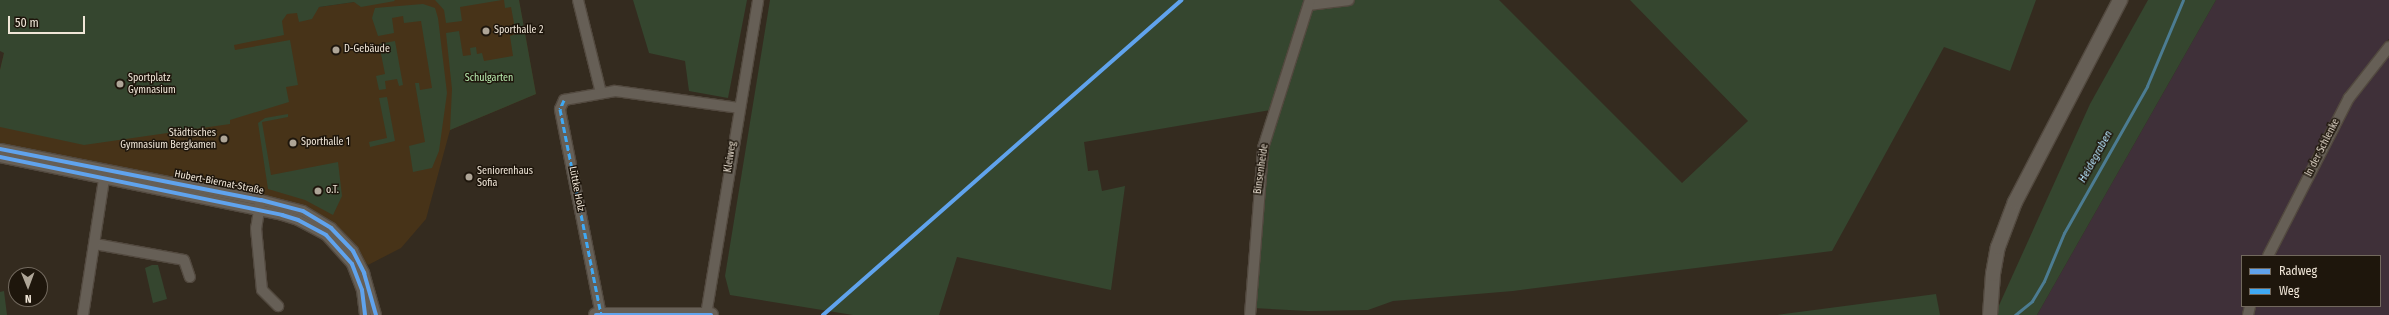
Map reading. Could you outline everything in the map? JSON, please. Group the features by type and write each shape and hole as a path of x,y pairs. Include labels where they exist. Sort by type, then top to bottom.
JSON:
{"main road":[{"path":"1990,315 1990,298 1998,247 2015,202 2120,0"},
{"path":"596,315 711,315"}],"street":[{"path":"578,0 600,93"},
{"name":"Kleiweg","path":"706,315 758,0"},
{"name":"Binsenheide","path":"1250,315 1263,148 1309,3 1349,0"},
{"name":"In der Schlenke","path":"2269,255 2349,98 2389,47"},
{"name":"Lüttke Holz","path":"601,314 560,109 564,100 600,93 641,94 740,108"},
{"name":"Hubert-Biernat-Straße","path":"0,149 106,168 261,200 303,211 353,250 359,261 376,315"},
{"name":"Hubert-Biernat-Straße","path":"0,157 258,210 298,220 328,231 352,264 362,290 365,315"},
{"path":"84,315 106,168"},
{"path":"261,200 256,228 262,290 278,306"},
{"path":"95,244 184,260 190,277"}],"shaded area":[{"name":"Städtisches Gymnasium Bergkamen","path":"368,0 519,0 536,94 450,130 426,219 401,248 368,265 338,230 318,216 0,148 0,70 4,53"},
{"path":"2216,0 2389,0 2389,39 2384,43 2389,49 2389,315 2037,315"}],"green space":[{"name":"Sportplatz Gymnasium","path":"0,0 395,1 361,7 354,2 319,7 312,19 299,22 297,13 287,14 282,21 284,35 234,45 235,50 290,40 298,85 286,87 289,102 230,120 230,124 84,145 0,127 0,70 4,53 0,51"},
{"path":"435,0 502,0 460,7 462,21 446,23 444,10"},
{"name":"Schulgarten","path":"504,0 519,0 536,94 450,130 452,89 446,33 459,31 463,56 471,55 470,48 476,47 477,54 482,53 484,61 513,56 510,36 516,34 511,7 505,8"},
{"path":"633,0 747,0 728,98 689,91 685,61 649,53"},
{"path":"770,0 1499,0 1682,183 1748,121 1630,0 2036,0 2010,71 1944,47 1832,251 1513,291 1393,301 1368,310 1308,311 1253,308 1264,160 1277,109 1084,142 1088,171 1098,170 1102,191 1125,186 1111,290 957,257 939,315 853,315 730,295 725,276"},
{"path":"2148,0 2216,0 2037,315 1997,315 1996,312 2090,104"},
{"path":"423,4 435,8 438,18 447,93 439,151 432,168 413,172 409,146 425,142 415,83 419,83 420,90 432,88 421,21 404,23 403,16 392,18 394,33 378,36 372,18 375,8"},
{"path":"395,41 403,85 399,86 397,79 385,81 386,89 379,90 376,76 385,74 379,44"},
{"path":"387,97 395,141 370,147 369,142 387,138 379,98"},
{"path":"288,114 288,117 262,122 271,175 338,162 342,196 333,215 305,200 268,189 258,123 265,118"},
{"path":"152,265 158,265 167,299 153,303 145,268"},
{"path":"4,291 7,315 0,315 0,292"},
{"path":"1936,294 1940,315 1777,315"}],"waterway":[{"name":"Heidegraben","path":"2015,315 2032,301 2044,281 2064,233 2147,86 2183,0"}],"marked path":[{"path":"564,100 560,109 601,315"}],"cycle path":[{"path":"823,315 1181,0"},
{"path":"0,149 261,200 303,211 331,228 353,251 364,273 376,315"},
{"path":"0,157 282,215 298,220 326,235 352,264 362,290 365,315"},
{"path":"596,315 711,315"}],"place":[{"name":"Sporthalle 2","path":"486,31"},
{"name":"D-Gebäude","path":"336,50"},
{"name":"Sportplatz Gymnasium","path":"120,84"},
{"name":"Städtisches Gymnasium Bergkamen","path":"224,139"},
{"name":"Sporthalle 1","path":"293,143"},
{"name":"Seniorenhaus Sofia","path":"469,177"},
{"name":"o.T.","path":"318,191"}]}
